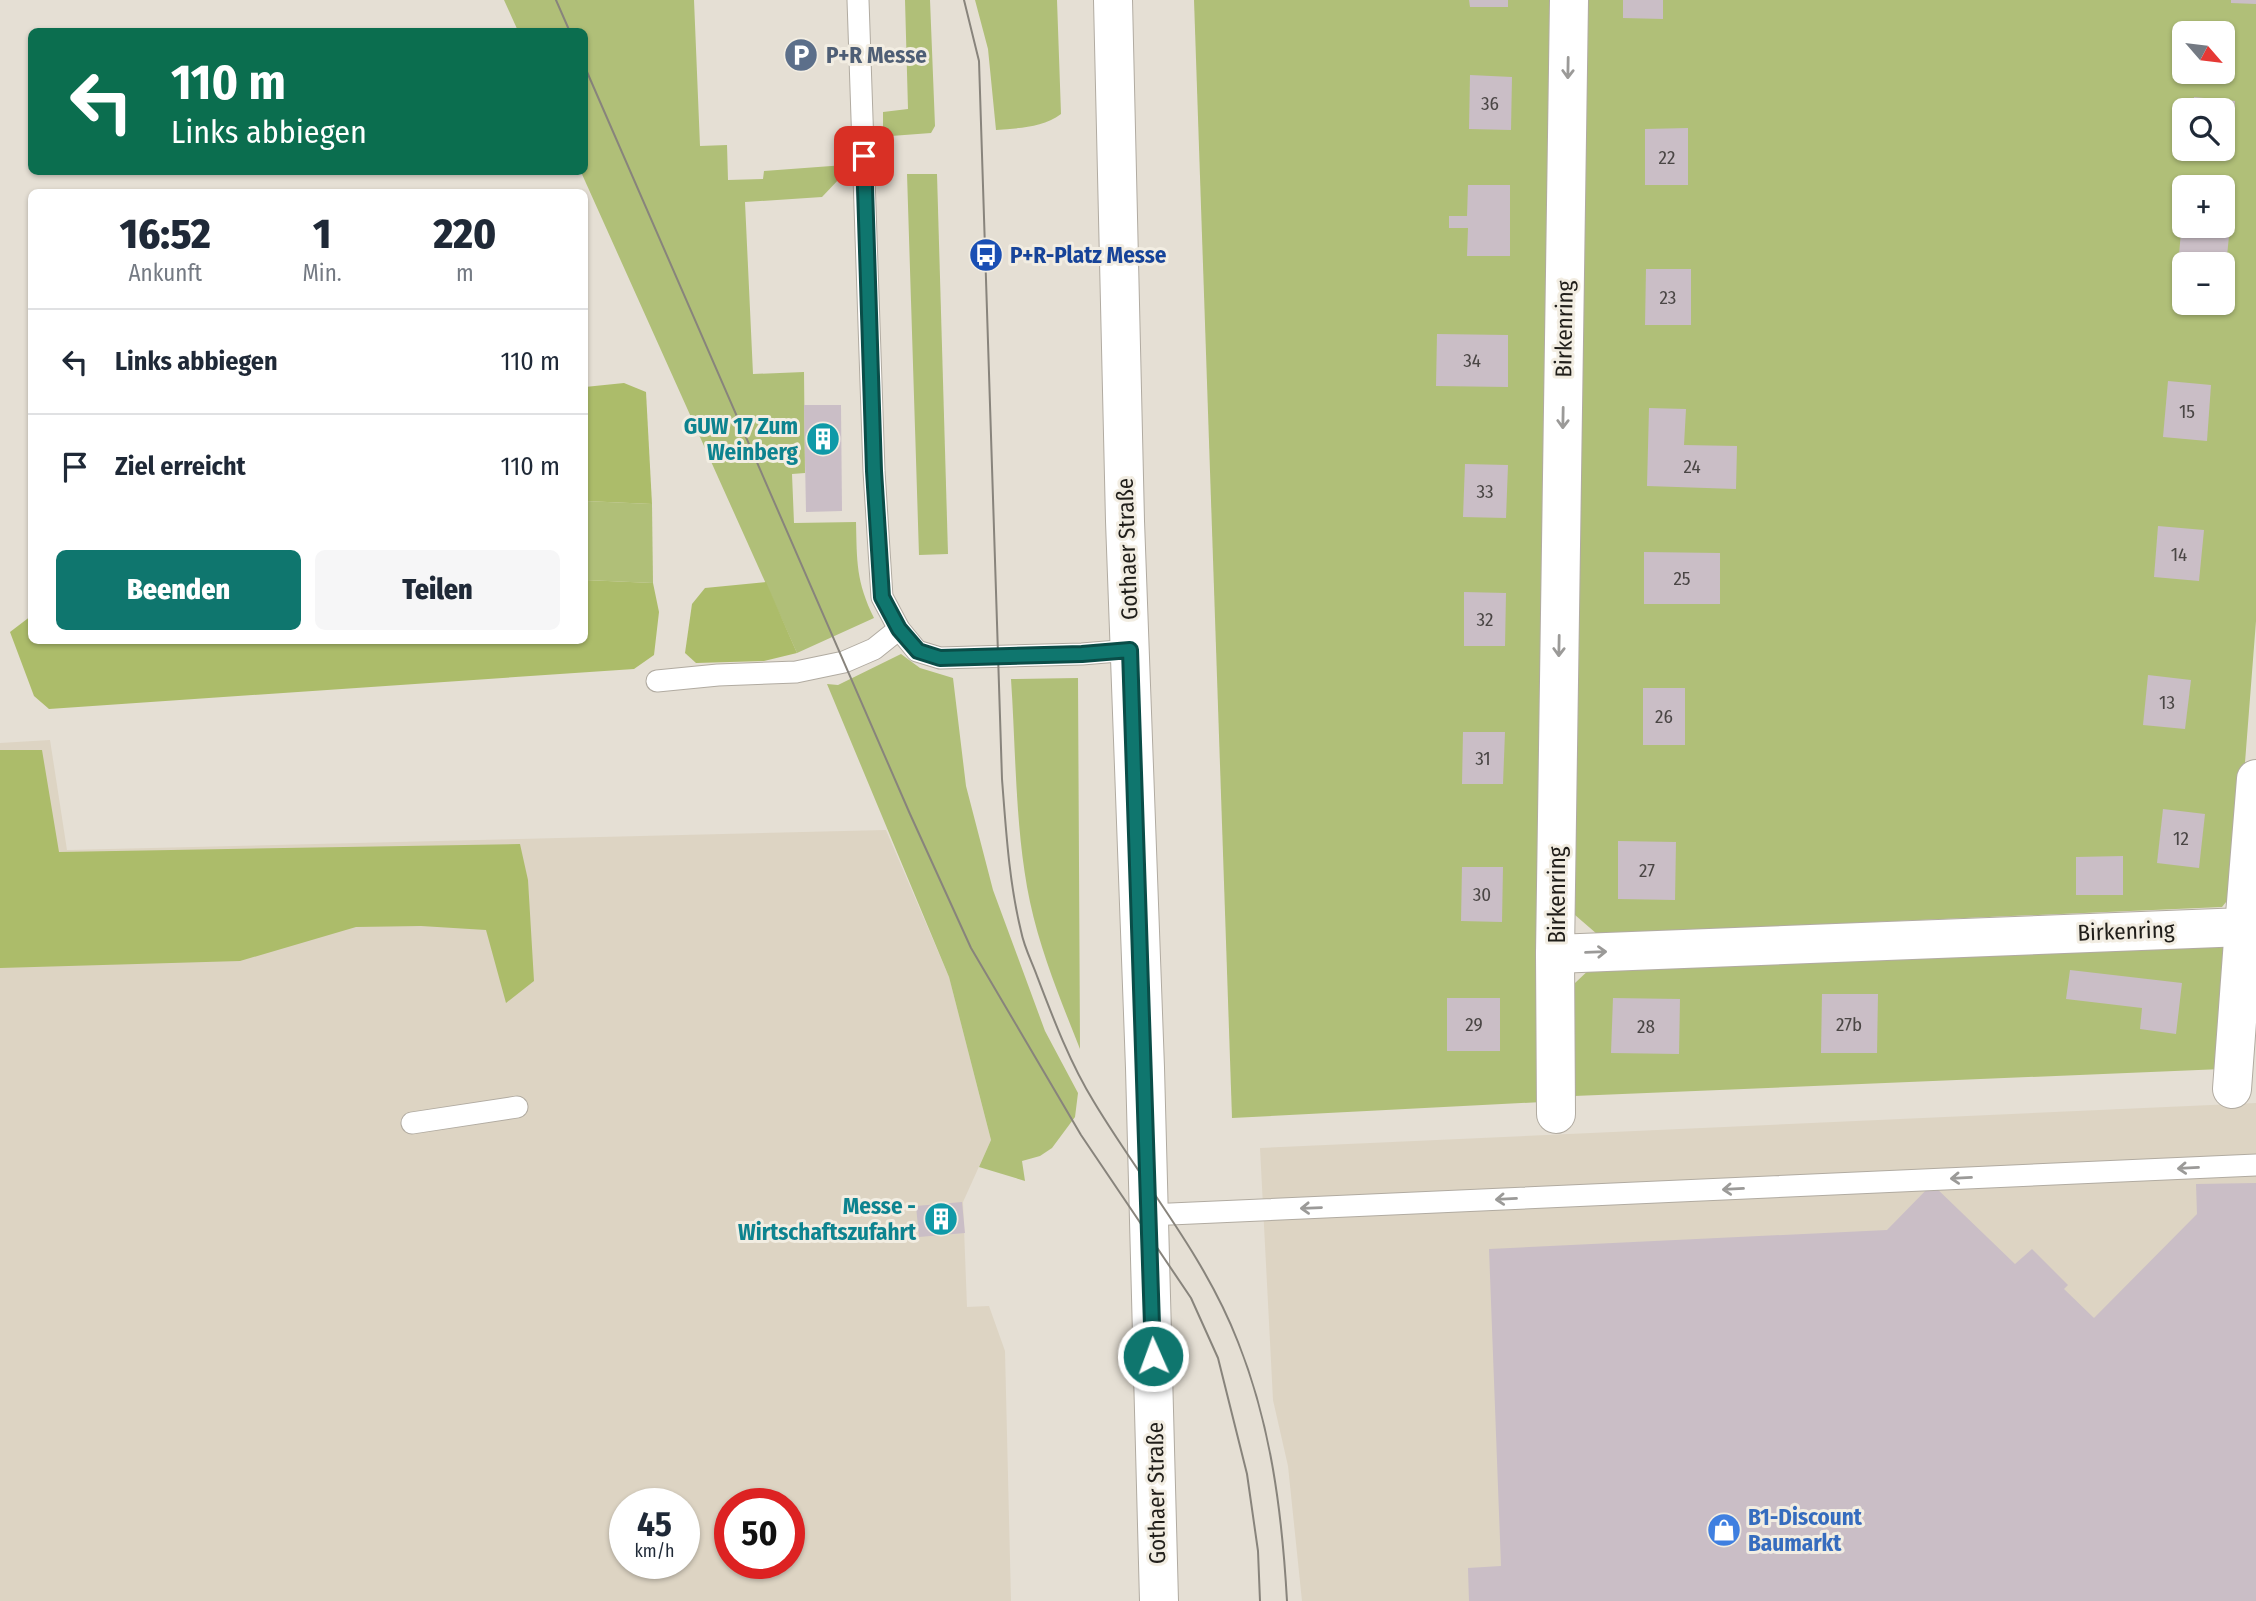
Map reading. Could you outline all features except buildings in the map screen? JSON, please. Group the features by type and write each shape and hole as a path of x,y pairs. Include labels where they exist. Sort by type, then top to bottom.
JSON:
{"street":[{"name":"Gothaer Straße","path":"1113,0 1159,1601"},
{"name":"Birkenring","path":"1569,0 1555,954 2244,927"},
{"path":"2232,1089 2256,779"},
{"path":"1555,954 1556,1114"}],"lane":[{"path":"858,0 874,458 882,597 899,629 918,651 940,658 1130,650"},
{"path":"657,681 796,672 844,662 874,649 899,629"},
{"path":"412,1123 517,1107"},
{"path":"1148,1215 2256,1165"}],"shaded area":[{"path":"50,740 67,850 886,830 949,977 991,1140 963,1202 967,1307 989,1306 1005,1351 1011,1601 0,1601 0,743"},
{"path":"2256,1103 2256,1601 1302,1601 1288,1466 1273,1400 1260,1148"}],"green space":[{"path":"504,0 694,0 700,146 727,145 728,180 763,179 764,171 845,165 841,177 822,197 745,202 753,374 804,372 805,473 792,474 794,523 856,522 859,571 874,618 797,653 582,175 588,175 588,28 517,28"},
{"path":"905,0 930,0 935,126 931,133 891,136 883,133 883,112 908,109"},
{"path":"975,0 1057,0 1061,114 1054,119 1038,125 996,130 988,49"},
{"path":"1194,0 1552,0 1542,1102 1232,1118"},
{"path":"1583,0 2256,0 2256,621 2235,891 2222,907 1597,934 1575,915"},
{"path":"907,174 937,174 948,554 919,555"},
{"path":"624,383 646,392 652,504 588,501 588,387"},
{"path":"588,501 652,504 653,583 588,580"},
{"path":"588,580 653,583 659,612 654,655 634,669 49,709 34,696 10,632 28,618 28,644 588,644"},
{"path":"766,582 797,653 764,661 696,663 685,653 692,604 705,588"},
{"path":"901,654 920,668 953,678 966,786 993,890 1045,1031 1078,1093 1075,1117 1052,1148 1040,1156 1022,1161 1025,1181 979,1167 991,1140 949,977 827,684 838,685"},
{"path":"1078,678 1080,1049 1046,958 1030,902 1019,819 1011,679"},
{"path":"0,750 42,750 59,852 520,844 528,880 534,981 506,1003 486,930 421,926 356,927 240,961 0,968"},
{"path":"2221,944 2231,955 2222,1069 1574,1096 1575,983 1592,967"}],"tram line":[{"path":"556,0 568,28"},
{"path":"964,0 979,61 1002,779 1009,856 1022,937 1077,1072 1113,1132 1190,1248 1238,1342 1267,1437 1278,1502 1287,1601"},
{"path":"588,74 971,948 1081,1135 1191,1298 1218,1358 1247,1474 1258,1551 1260,1601"}],"place":[{"name":"P+R Messe","path":"801,55"},
{"name":"P+R-Platz Messe","path":"986,255"},
{"name":"GUW 17 Zum Weinberg","path":"823,439"},
{"name":"Messe - Wirtschaftszufahrt","path":"941,1219"},
{"name":"B1-Discount Baumarkt","path":"1724,1530"}],"route":[{"path":"864,156 874,471 882,597 899,629 918,651 940,658 1130,650 1153,1356"}]}
